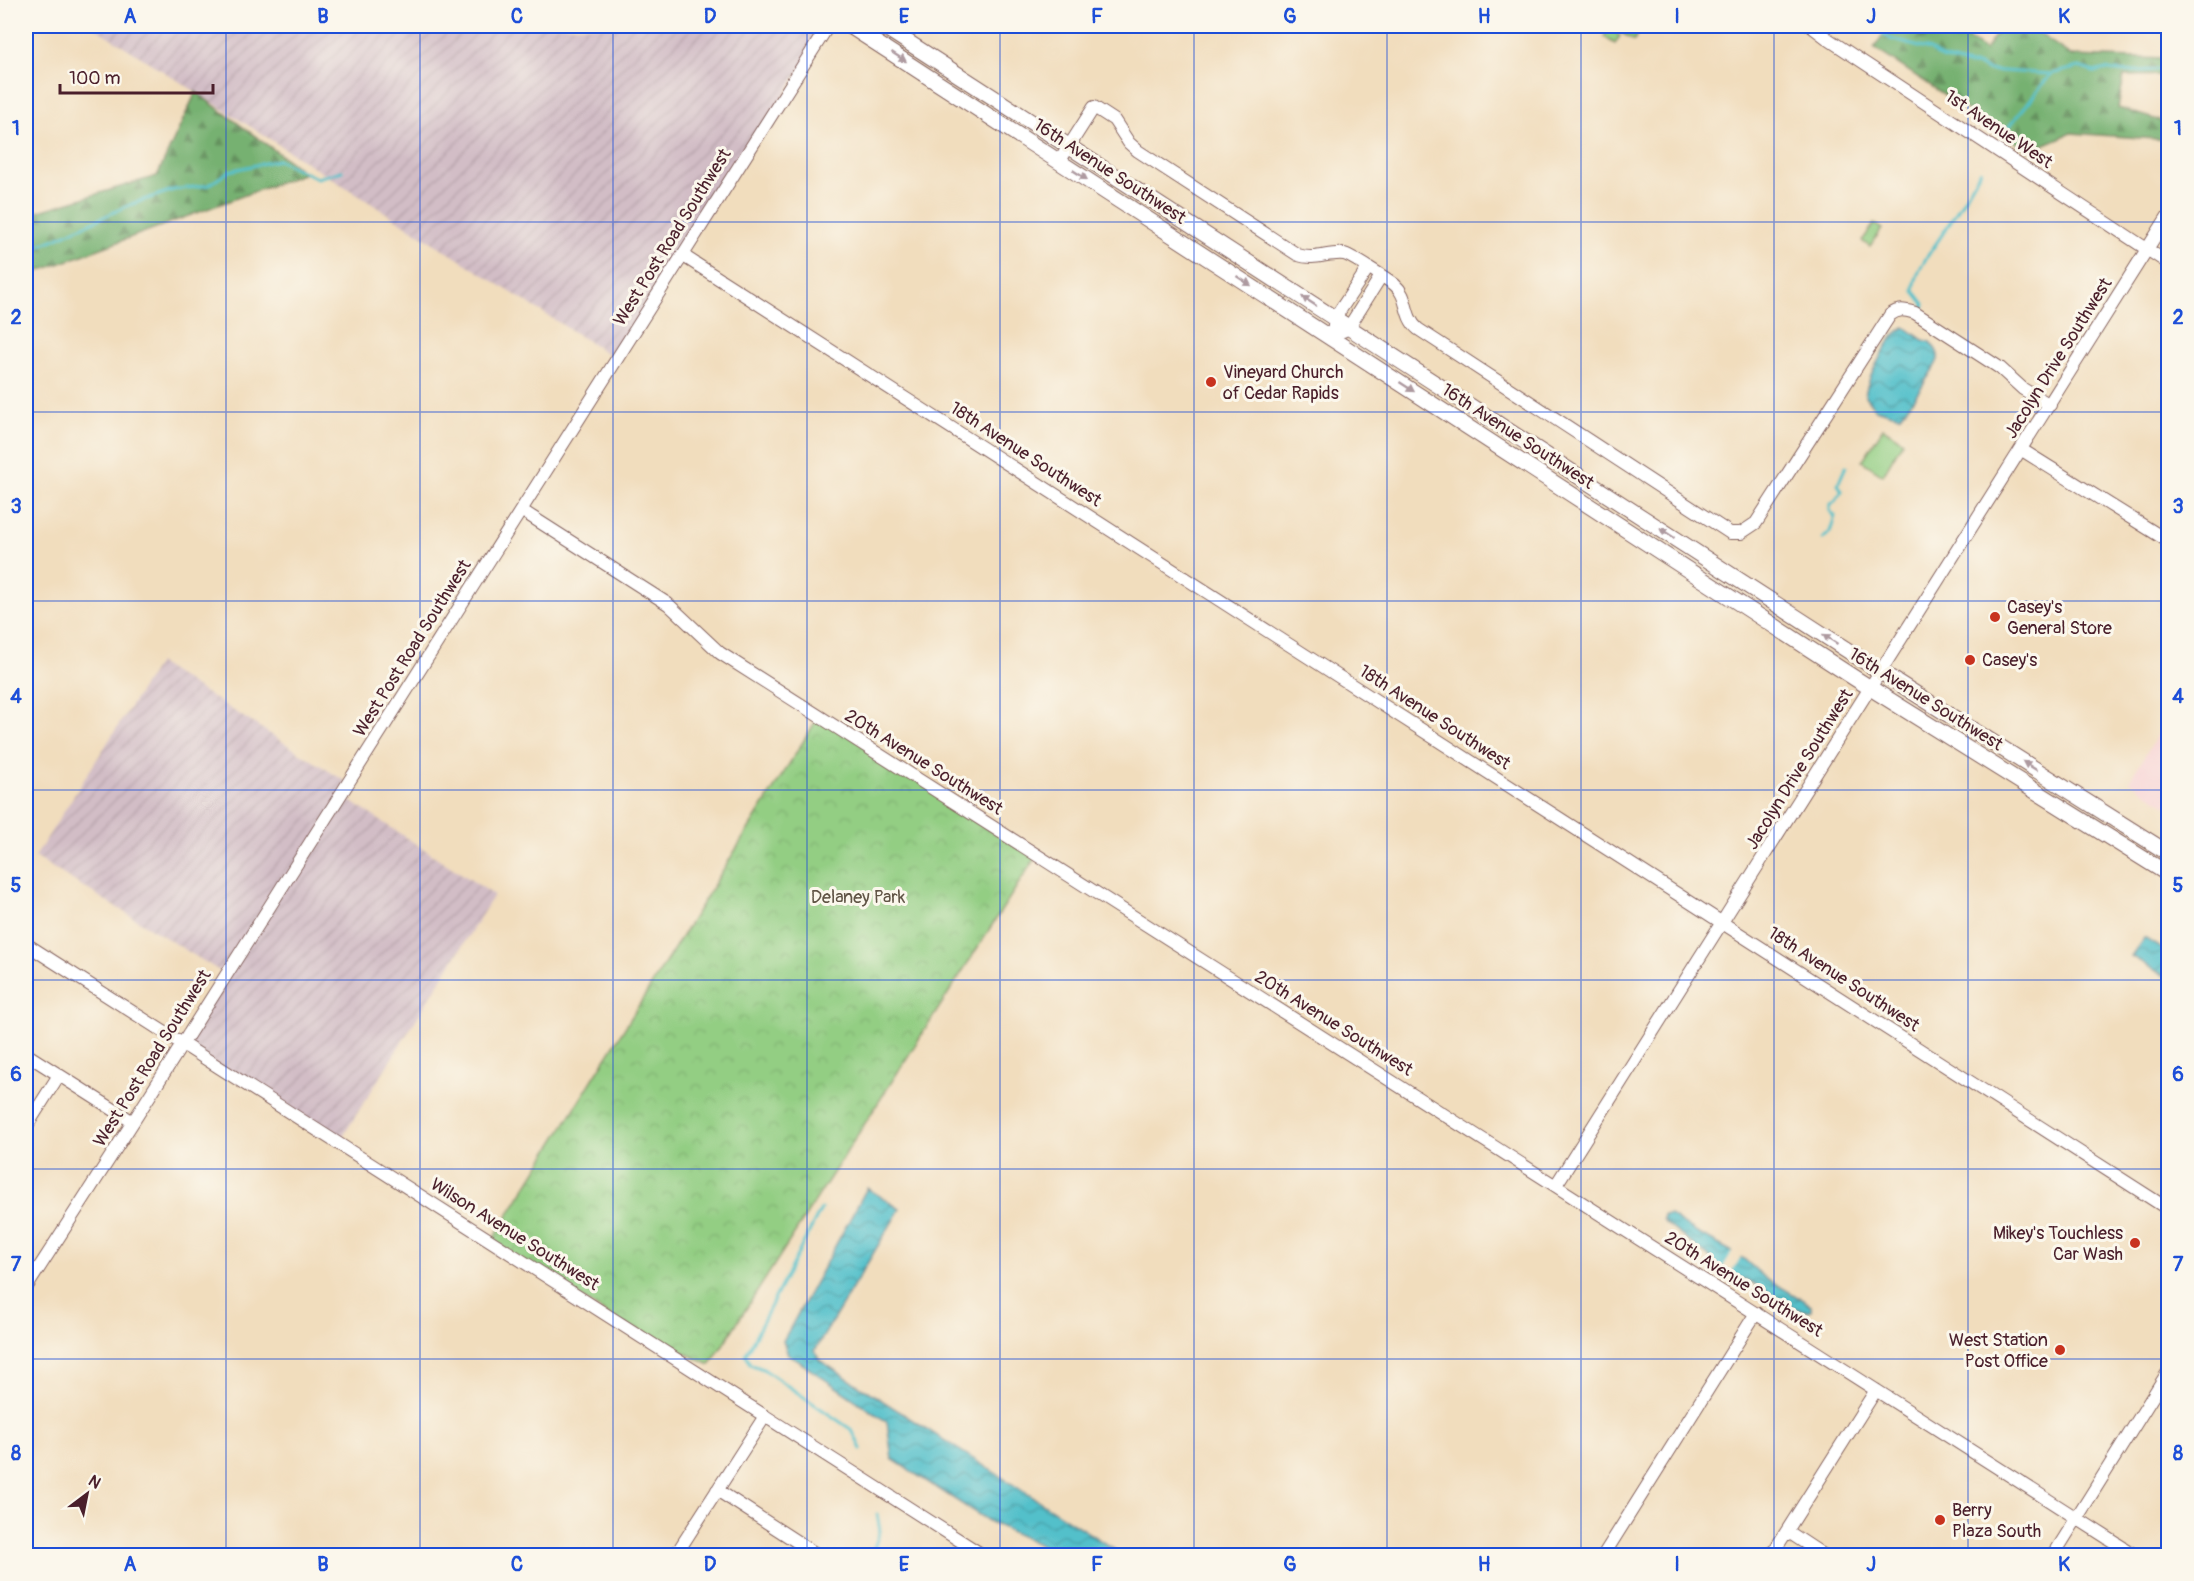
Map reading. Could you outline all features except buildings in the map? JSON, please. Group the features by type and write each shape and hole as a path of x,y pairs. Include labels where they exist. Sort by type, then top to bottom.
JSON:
{"main road":[{"name":"16th Avenue Southwest","path":"850,26 1871,688 2169,874"},
{"name":"16th Avenue Southwest","path":"883,26 1881,672 2169,853"},
{"path":"2033,789 2051,788 2099,818 2106,820 2112,817"}],"street":[{"name":"West Post Road Southwest","path":"26,1288 828,26"},
{"name":"1st Avenue West","path":"1811,26 2169,263"},
{"path":"1059,162 1094,107 1114,120 1130,144 1138,151 1298,255 1309,259 1346,254 1396,286 1404,297 1410,323 1418,330 1730,533 1741,533 1756,523 1890,315 1896,310 1915,313 2000,368 2024,389 2050,405"},
{"name":"Jacolyn Drive Southwest","path":"1556,1185 2169,216"},
{"name":"18th Avenue Southwest","path":"682,255 2169,1209"},
{"path":"1332,339 1368,268"},
{"path":"1342,323 1381,276"},
{"path":"2022,450 2169,541"},
{"name":"20th Avenue Southwest","path":"520,510 668,604 720,653 2136,1556"},
{"name":"Wilson Avenue Southwest","path":"26,944 984,1556"},
{"path":"26,1054 133,1122"},
{"path":"26,1127 59,1075"},
{"path":"1603,1556 1756,1313"},
{"path":"2053,1556 2169,1372"},
{"path":"1771,1556 1876,1390"},
{"path":"675,1556 765,1416"},
{"path":"717,1490 819,1556"},
{"path":"1787,1531 1825,1556"}],"shaded area":[{"path":"92,26 828,26 616,359"},
{"path":"158,663 348,783 341,795 494,895 338,1144 183,1044 226,975 35,857"},
{"path":"2168,718 2168,807 2129,781"}],"green space":[{"path":"1627,26 1636,26 1641,29 1634,41 1622,33"},
{"path":"1889,26 1949,26 1985,50 2002,26 2037,26 2037,32 2072,56 2168,59 2168,75 2124,76 2118,108 2168,123 2168,140 2071,133 2029,151 1874,48"},
{"path":"1609,28 1620,36 1615,44 1604,37"},
{"path":"196,92 305,173 26,276 26,215 157,176"},
{"path":"1874,224 1882,229 1870,247 1862,241"},
{"path":"1883,428 1903,441 1883,475 1862,461"},
{"name":"Delaney Park","path":"819,716 1037,855 710,1365 616,1320 492,1241"}],"water":[{"path":"1905,327 1923,340 1930,342 1937,352 1938,359 1921,388 1900,416 1875,409 1865,396 1870,379 1886,347 1892,338"},
{"path":"2144,938 2168,953 2168,978 2131,956"},
{"path":"867,1188 900,1209 815,1350 819,1360 1123,1555 1056,1555 990,1522 892,1459 887,1422 788,1354 783,1341"},
{"path":"1664,1215 1670,1215 1744,1259 1764,1277 1811,1305 1811,1310 1798,1309 1748,1280 1720,1268 1665,1223"}],"pier":[{"path":"1733,1250 1742,1255 1729,1277 1720,1272"}],"waterway":[{"path":"1883,34 1891,39 1930,50 1942,58 1977,65 1987,70 2051,74 2079,67 2094,72 2107,69 2145,71 2168,68"},
{"path":"2008,128 2051,74"},
{"path":"26,252 132,204 173,190 209,185 229,171 278,160 317,178 342,171"},
{"path":"1923,308 1924,304 1914,291 1918,273 1981,170"},
{"path":"1823,539 1830,532 1835,516 1830,511 1830,504 1842,491 1838,484 1846,466"},
{"path":"821,1209 746,1354 750,1364 763,1369 852,1430 861,1449"},
{"path":"871,1556 880,1531 877,1514"}],"place":[{"name":"Vineyard Church of Cedar Rapids","path":"1211,382"},
{"name":"Casey's General Store","path":"1995,617"},
{"name":"Casey's","path":"1970,660"},
{"name":"Mikey's Touchless Car Wash","path":"2135,1243"},
{"name":"West Station Post Office","path":"2060,1350"},
{"name":"Berry Plaza South","path":"1940,1520"}]}
